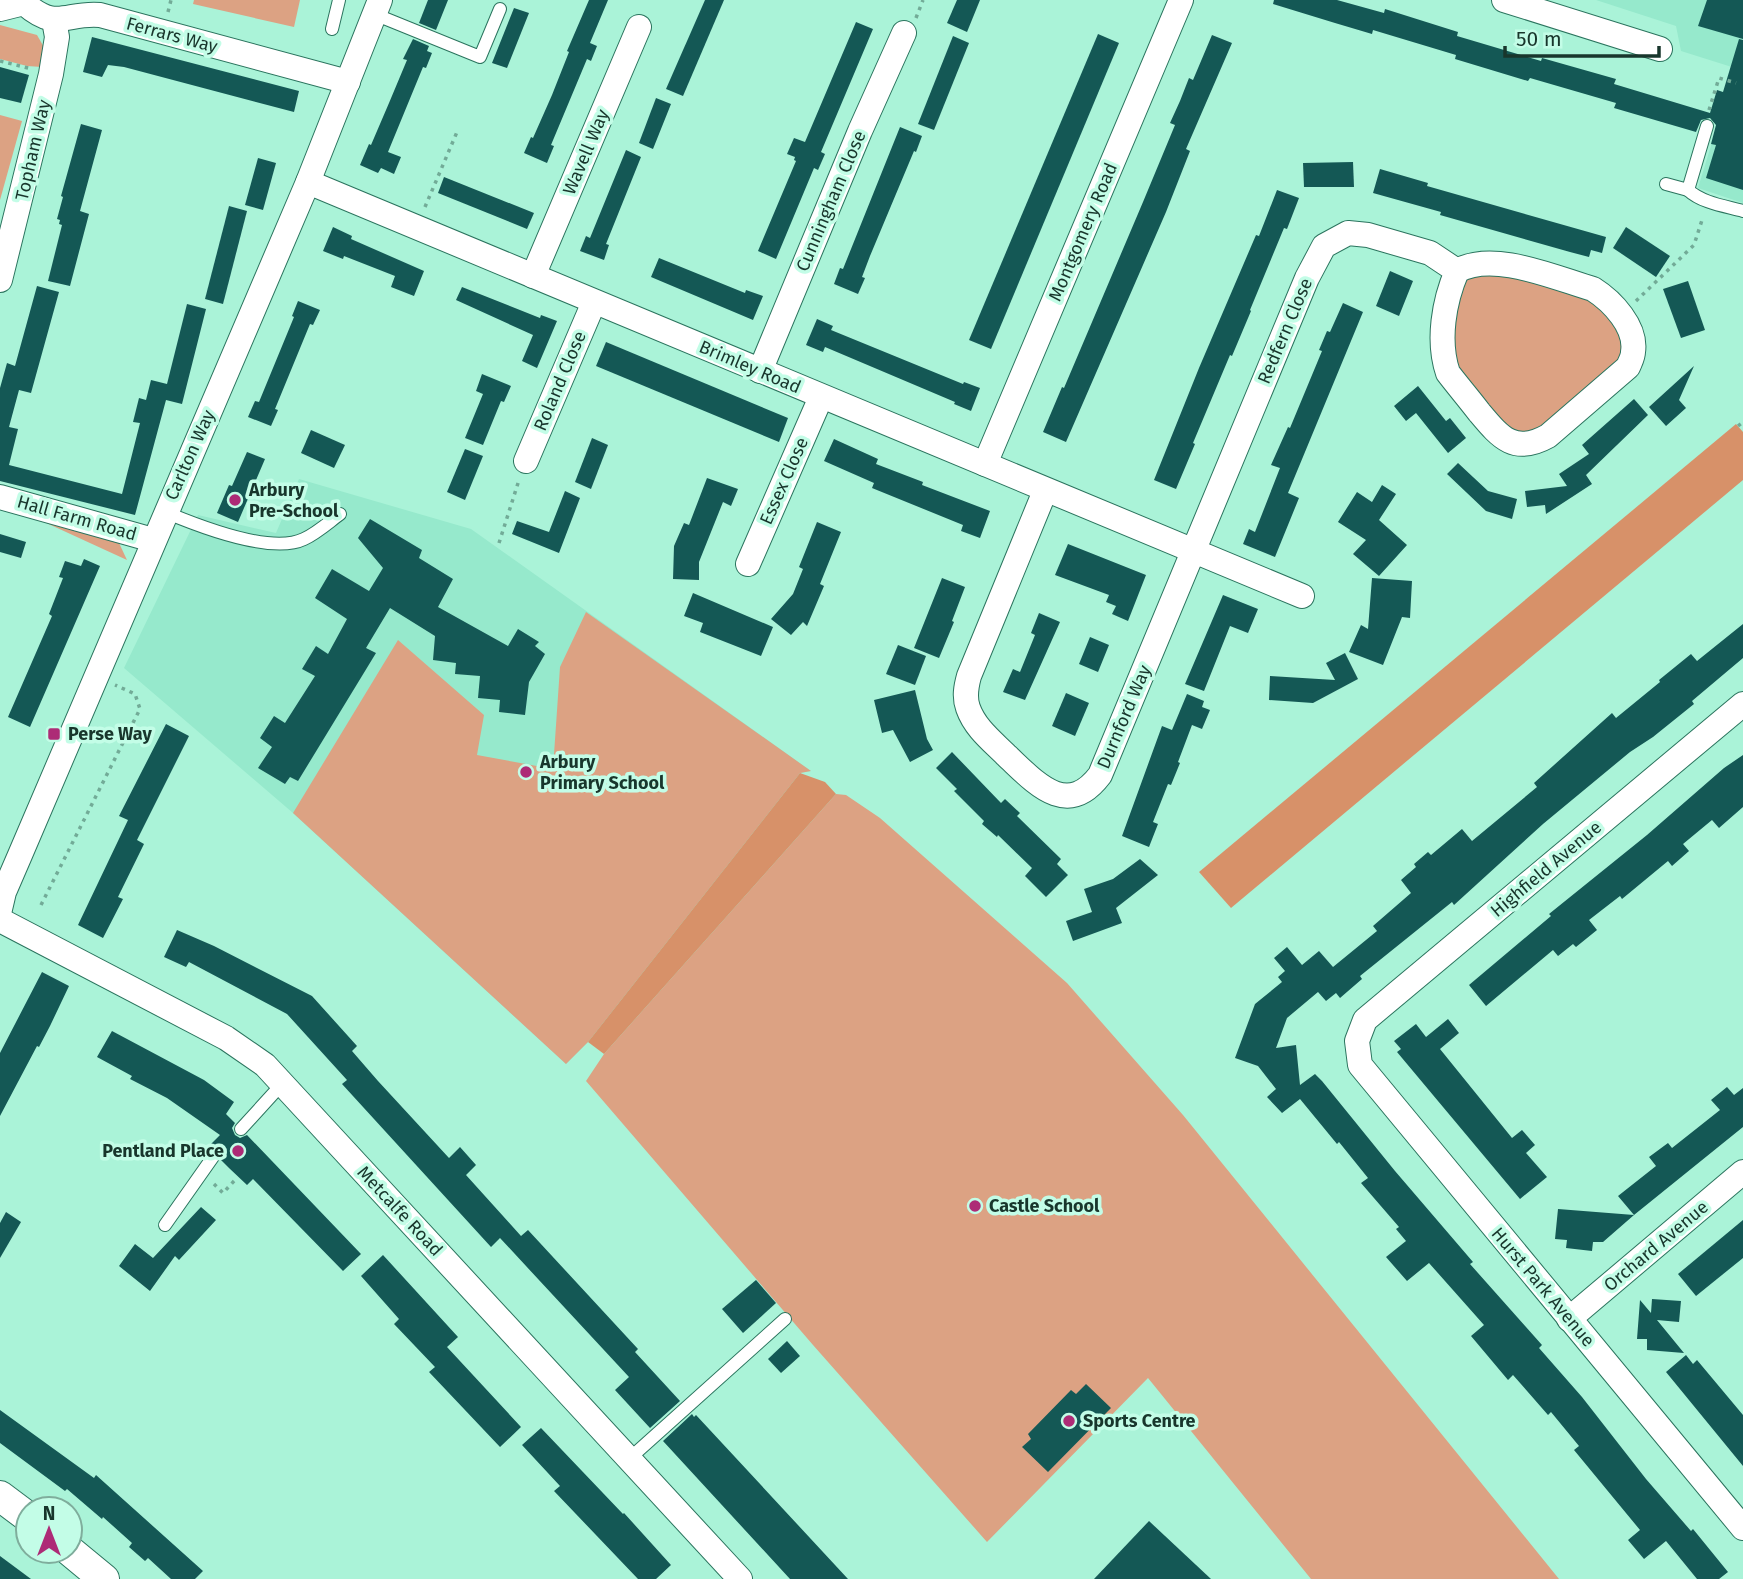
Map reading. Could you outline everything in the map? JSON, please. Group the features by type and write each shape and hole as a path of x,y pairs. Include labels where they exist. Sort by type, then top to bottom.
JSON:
{"street":[{"name":"Montgomery Road","path":"985,464 1181,0"},
{"path":"1504,0 1660,49"},
{"path":"15,4 54,20"},
{"name":"Carlton Way","path":"0,909 10,851 153,540 308,182 377,7"},
{"name":"Ferrars Way","path":"54,20 73,19 87,14 100,15 348,82"},
{"name":"Topham Way","path":"0,280 51,74 57,37 54,20"},
{"name":"Wavell Way","path":"533,276 639,27"},
{"name":"Cunningham Close","path":"760,371 904,33"},
{"name":"Brimley Road","path":"308,182 1302,596"},
{"name":"Redfern Close","path":"1193,551 1307,278 1324,246 1348,233 1368,235 1430,253 1457,271"},
{"path":"1499,263 1593,289 1606,297 1621,315 1633,337 1633,352 1628,367 1548,436 1536,443 1512,443 1499,436 1448,373 1444,361 1443,334 1449,289 1457,271 1467,265 1499,263"},
{"name":"Roland Close","path":"526,461 594,302"},
{"name":"Essex Close","path":"748,564 821,397"},
{"name":"Durnford Way","path":"1045,491 969,676 966,690 967,705 982,731 1042,789 1066,796 1082,792 1100,775 1193,551"},
{"name":"Hall Farm Road","path":"0,496 153,540"},
{"name":"Highfield Avenue","path":"1357,1041 1365,1020 1743,704"},
{"name":"Metcalfe Road","path":"0,920 226,1038 264,1065 740,1579"},
{"name":"Hurst Park Avenue","path":"1357,1041 1360,1065 1743,1528"},
{"name":"Orchard Avenue","path":"1569,1319 1743,1172"},
{"path":"84,1563 104,1579"}],"lane":[{"path":"332,29 339,0"},
{"path":"377,7 480,57 500,9"},
{"path":"1688,190 1707,126"},
{"path":"1666,184 1688,190 1694,196 1708,201 1743,211"},
{"path":"165,512 242,539 276,543 302,541 340,514"},
{"path":"241,1129 282,1084"},
{"path":"165,1224 215,1154"},
{"path":"629,1459 785,1320"}],"path":[{"path":"0,61 51,74"},
{"path":"1707,126 1718,78 1736,83"},
{"path":"416,227 457,132"},
{"path":"1621,315 1695,246 1708,201"},
{"path":"1738,426 1743,422"},
{"path":"499,543 526,461"},
{"path":"41,905 140,709 135,694 110,682"},
{"path":"202,1173 223,1193 235,1180"}],"shaded area":[{"path":"194,0 300,0 294,27 193,4"},
{"path":"1596,0 1743,0 1743,203 1698,188 1735,68 1681,51 1676,26"},
{"path":"0,25 37,35 45,49 42,67 0,59"},
{"path":"0,115 22,121 0,200"},
{"path":"1487,269 1595,297 1621,326 1624,349 1618,363 1540,434 1521,436 1500,426 1453,370 1455,292 1459,283"},
{"path":"1736,424 1743,432 1743,480 1231,908 1199,872"},
{"name":"Arbury Primary School","path":"299,479 471,529 811,771 800,773 588,1042 566,1064 293,813 124,668 198,515 276,533"},
{"path":"42,521 119,543 127,560"},
{"path":"586,612 811,771 800,773 588,1042 566,1064 293,813 398,640 484,715 477,755 553,769 560,667"},
{"path":"800,773 825,782 836,794 604,1054 588,1042"},
{"name":"Castle School","path":"836,794 846,795 880,818 1067,983 1183,1115 1559,1579 1311,1579 1148,1378 987,1542 586,1081 604,1054"}],"building":[{"path":"428,0 448,0 436,30 419,23"},
{"path":"589,0 608,0 590,43 597,46 591,61 587,59 551,145 554,146 547,163 524,153 552,95"},
{"path":"705,0 724,0 683,96 666,89"},
{"path":"957,0 980,0 967,32 947,23"},
{"path":"1274,0 1337,0 1384,13 1385,9 1458,32 1457,36 1541,61 1542,58 1616,79 1614,84 1710,113 1717,90 1723,92 1739,39 1743,40 1743,190 1706,178 1716,145 1711,144 1716,125 1710,118 1701,120 1696,132 1614,108 1616,103 1530,78 1528,81 1455,59 1456,55 1373,30 1372,34 1273,4"},
{"path":"1707,0 1743,0 1743,39 1698,26"},
{"path":"514,8 529,13 507,68 492,63"},
{"path":"856,22 873,29 821,152 825,154 818,170 814,168 776,259 758,251 796,161 795,157 787,154 794,138 805,142"},
{"path":"1098,34 1119,43 991,349 969,340"},
{"path":"1212,35 1232,43 1186,149 1190,151 1166,212 1066,442 1043,432 1175,125 1170,123 1189,78 1193,80"},
{"path":"953,36 969,43 934,130 918,124"},
{"path":"92,37 299,91 294,112 124,67 108,65 102,77 83,72"},
{"path":"413,39 429,46 427,51 432,53 426,68 423,67 388,152 401,157 394,174 381,168 378,173 360,165 389,103 407,60 403,59"},
{"path":"0,67 29,75 21,103 0,98"},
{"path":"656,98 671,104 653,149 639,143"},
{"path":"81,124 102,130 80,211 89,214 70,286 48,281 62,225 57,219 63,197 61,196"},
{"path":"900,127 922,136 870,256 858,294 834,284 840,268 843,269"},
{"path":"626,150 641,157 606,244 609,245 604,260 580,251 586,236 590,238"},
{"path":"258,158 276,163 263,210 245,205"},
{"path":"1353,162 1354,187 1304,187 1303,163"},
{"path":"1380,169 1428,183 1427,186 1606,237 1602,253 1591,250 1589,257 1373,193"},
{"path":"444,177 534,213 527,229 438,193"},
{"path":"1277,190 1299,198 1232,356 1230,355 1176,489 1154,480 1199,368"},
{"path":"229,206 247,211 223,304 205,299"},
{"path":"333,227 352,236 351,239 424,271 414,296 391,287 395,276 344,256 343,259 323,251"},
{"path":"1626,227 1670,256 1656,277 1613,248"},
{"path":"659,258 745,293 746,290 763,296 753,320 651,277"},
{"path":"1390,271 1413,281 1399,316 1376,306"},
{"path":"1688,281 1705,330 1681,338 1663,289"},
{"path":"37,286 59,292 31,393 19,390 9,427 18,429 9,465 122,494 140,423 133,422 139,398 146,400 151,380 167,384 187,304 206,309 182,404 166,400 135,515 0,481 0,388 7,363 15,366"},
{"path":"462,287 540,318 541,315 557,321 537,368 522,361 533,335 456,300"},
{"path":"298,301 320,310 313,325 310,324 275,409 278,410 271,426 248,417 255,401 259,402"},
{"path":"1343,303 1363,312 1288,493 1299,498 1275,557 1243,544 1249,529 1255,532 1280,468 1271,465 1288,427 1290,428 1322,351 1319,350 1327,331 1330,332"},
{"path":"817,319 833,326 831,330 963,384 964,382 980,388 971,411 825,347 823,352 806,345"},
{"path":"606,342 788,418 779,442 596,366"},
{"path":"1694,366 1679,400 1686,408 1666,426 1649,407"},
{"path":"482,374 511,386 504,402 501,401 483,445 465,438 483,394 476,391"},
{"path":"1418,386 1446,421 1450,418 1466,438 1448,453 1416,413 1406,421 1394,406"},
{"path":"1634,399 1648,415 1586,475 1592,484 1546,514 1545,505 1527,507 1525,491 1567,486 1559,474 1589,454 1582,445"},
{"path":"311,430 345,445 334,468 301,453"},
{"path":"592,438 608,445 591,489 575,482"},
{"path":"834,439 878,459 876,464 990,511 980,538 961,531 963,525 872,488 874,483 824,461"},
{"path":"465,449 483,456 465,500 447,492"},
{"name":"Arbury Pre-School","path":"247,452 265,459 238,522 217,513"},
{"path":"1458,463 1488,491 1517,499 1512,519 1486,511 1447,474"},
{"path":"707,478 738,489 731,506 723,502 699,562 699,580 673,579 674,546 684,523 689,525"},
{"path":"1382,485 1396,494 1379,520 1407,545 1379,576 1353,554 1366,540 1338,522 1357,492 1372,502"},
{"path":"565,491 580,498 559,553 512,534 517,521 549,532"},
{"path":"370,519 422,550 419,558 453,579 438,607 508,646 518,629 539,642 535,646 545,654 529,682 525,715 499,712 500,700 478,698 480,676 455,674 456,663 433,660 435,636 390,608 366,648 376,653 298,781 290,777 285,784 258,768 272,747 260,738 274,716 285,723 315,676 302,669 316,646 328,654 347,619 315,598 332,569 369,591 383,568 358,538"},
{"path":"817,522 841,532 820,584 824,586 807,626 803,622 791,635 771,619 793,594 803,569 799,567"},
{"path":"0,534 26,542 21,558 0,552"},
{"path":"1068,544 1146,575 1128,621 1112,614 1116,606 1106,602 1109,595 1055,575"},
{"path":"84,559 100,566 30,727 8,717 52,616 49,614 63,578 59,577 65,561 81,566"},
{"path":"942,578 965,587 939,658 914,648"},
{"path":"1372,578 1412,581 1410,618 1402,617 1383,665 1349,652 1361,625 1368,629"},
{"path":"693,593 773,627 761,656 700,632 703,623 684,616"},
{"path":"1223,595 1258,609 1248,633 1230,626 1204,691 1185,684"},
{"path":"1039,613 1060,622 1025,700 1003,692 1013,669 1020,672 1035,635 1031,633"},
{"path":"1743,624 1743,658 1692,701 1694,704 1630,752 1543,824 1454,905 1452,902 1360,976 1362,979 1340,998 1336,993 1326,1001 1318,992 1287,1018 1276,1048 1296,1045 1300,1085 1315,1074 1322,1081 1473,1262 1470,1264 1542,1345 1539,1348 1582,1397 1646,1479 1691,1531 1693,1529 1728,1572 1719,1579 1697,1579 1666,1541 1644,1559 1628,1540 1640,1530 1574,1450 1579,1446 1551,1412 1548,1415 1513,1375 1508,1380 1471,1336 1484,1325 1429,1263 1407,1281 1386,1257 1406,1241 1396,1229 1399,1227 1361,1183 1368,1178 1339,1142 1337,1144 1300,1099 1282,1113 1267,1097 1276,1089 1258,1066 1235,1058 1255,1004 1282,982 1278,977 1285,971 1274,958 1287,947 1302,965 1319,951 1333,967 1377,931 1373,926 1411,893 1401,880 1428,852 1431,855 1462,829 1472,841 1537,787 1534,783 1612,713 1616,718 1691,654 1697,661"},
{"path":"1090,637 1109,645 1098,672 1079,664"},
{"path":"898,645 926,656 915,685 886,674"},
{"path":"1345,653 1358,679 1313,703 1269,700 1270,676 1335,680 1326,663"},
{"path":"915,690 927,739 933,750 910,762 893,730 882,733 874,700"},
{"path":"1066,693 1089,703 1075,736 1052,726"},
{"path":"1187,694 1204,701 1202,707 1210,710 1202,729 1192,725 1178,762 1180,763 1171,785 1168,784 1153,822 1158,824 1149,847 1122,836 1162,726 1172,730"},
{"path":"166,724 189,736 137,840 144,844 118,897 123,899 103,938 78,925 128,820 119,816"},
{"path":"952,752 1001,803 1005,799 1020,813 1017,816 1061,859 1057,864 1068,875 1046,897 1025,876 1032,868 998,835 997,837 982,824 984,821 936,768"},
{"path":"1743,755 1743,807 1719,828 1712,820 1683,844 1689,851 1672,866 1668,861 1622,899 1620,896 1589,920 1597,930 1576,947 1573,944 1558,956 1553,950 1486,1006 1469,985 1551,916 1549,914"},
{"path":"1140,859 1158,875 1116,908 1122,923 1073,941 1066,921 1092,912 1084,889 1113,879"},
{"path":"177,930 312,996 357,1046 352,1051 378,1081 449,1158 460,1147 476,1165 466,1175 521,1236 528,1230 638,1349 635,1352 680,1401 650,1428 615,1390 629,1377 500,1238 491,1247 342,1084 347,1080 287,1014 189,962 186,967 164,957"},
{"path":"42,972 69,986 0,1116 0,1053"},
{"path":"1448,1019 1459,1033 1440,1049 1512,1138 1522,1130 1535,1145 1526,1153 1547,1177 1520,1199 1397,1052 1401,1049 1394,1041 1416,1024 1426,1037"},
{"path":"112,1031 204,1080 234,1102 226,1114 235,1123 232,1128 235,1135 240,1138 247,1135 361,1254 343,1271 253,1179 247,1185 221,1160 224,1154 221,1147 208,1147 220,1135 167,1098 130,1079 132,1076 97,1057"},
{"path":"1727,1087 1734,1095 1743,1088 1743,1127 1634,1215 1618,1196 1656,1166 1649,1157 1668,1143 1672,1148 1720,1110 1711,1100"},
{"path":"201,1207 216,1220 179,1260 175,1256 150,1291 119,1266 135,1244 153,1258"},
{"path":"1558,1209 1634,1215 1603,1242 1593,1242 1592,1251 1566,1248 1567,1240 1555,1239"},
{"path":"6,1212 21,1222 0,1258 0,1223"},
{"path":"1743,1220 1743,1258 1696,1296 1678,1274"},
{"path":"383,1255 458,1337 447,1347 521,1427 500,1447 429,1372 435,1367 394,1324 399,1319 361,1276"},
{"path":"756,1280 776,1303 743,1333 722,1309"},
{"path":"1652,1299 1681,1301 1679,1322 1657,1320 1684,1353 1647,1350 1647,1339 1637,1339 1640,1300 1651,1313"},
{"path":"787,1341 800,1356 781,1373 768,1359"},
{"path":"1686,1355 1693,1364 1697,1360 1743,1415 1743,1466 1666,1372"},
{"name":"Sports Centre","path":"1086,1384 1111,1408 1048,1472 1022,1447 1031,1439 1028,1434 1071,1390 1076,1394"},
{"path":"0,1410 94,1478 96,1475 203,1571 195,1579 171,1579 148,1558 145,1561 129,1547 132,1543 84,1504 84,1495 74,1495 67,1489 65,1491 0,1443"},
{"path":"692,1414 694,1417 696,1415 848,1579 790,1579 663,1441"},
{"path":"541,1428 671,1565 656,1579 638,1579 554,1491 560,1486 522,1445"},
{"path":"1149,1521 1211,1579 1094,1579"},
{"path":"0,1556 31,1579 0,1579"}],"place":[{"name":"Arbury Pre-School","path":"235,500"},
{"name":"Perse Way","path":"54,734"},
{"name":"Arbury Primary School","path":"526,772"},
{"name":"Pentland Place","path":"238,1151"},
{"name":"Castle School","path":"975,1206"},
{"name":"Sports Centre","path":"1069,1421"}]}
